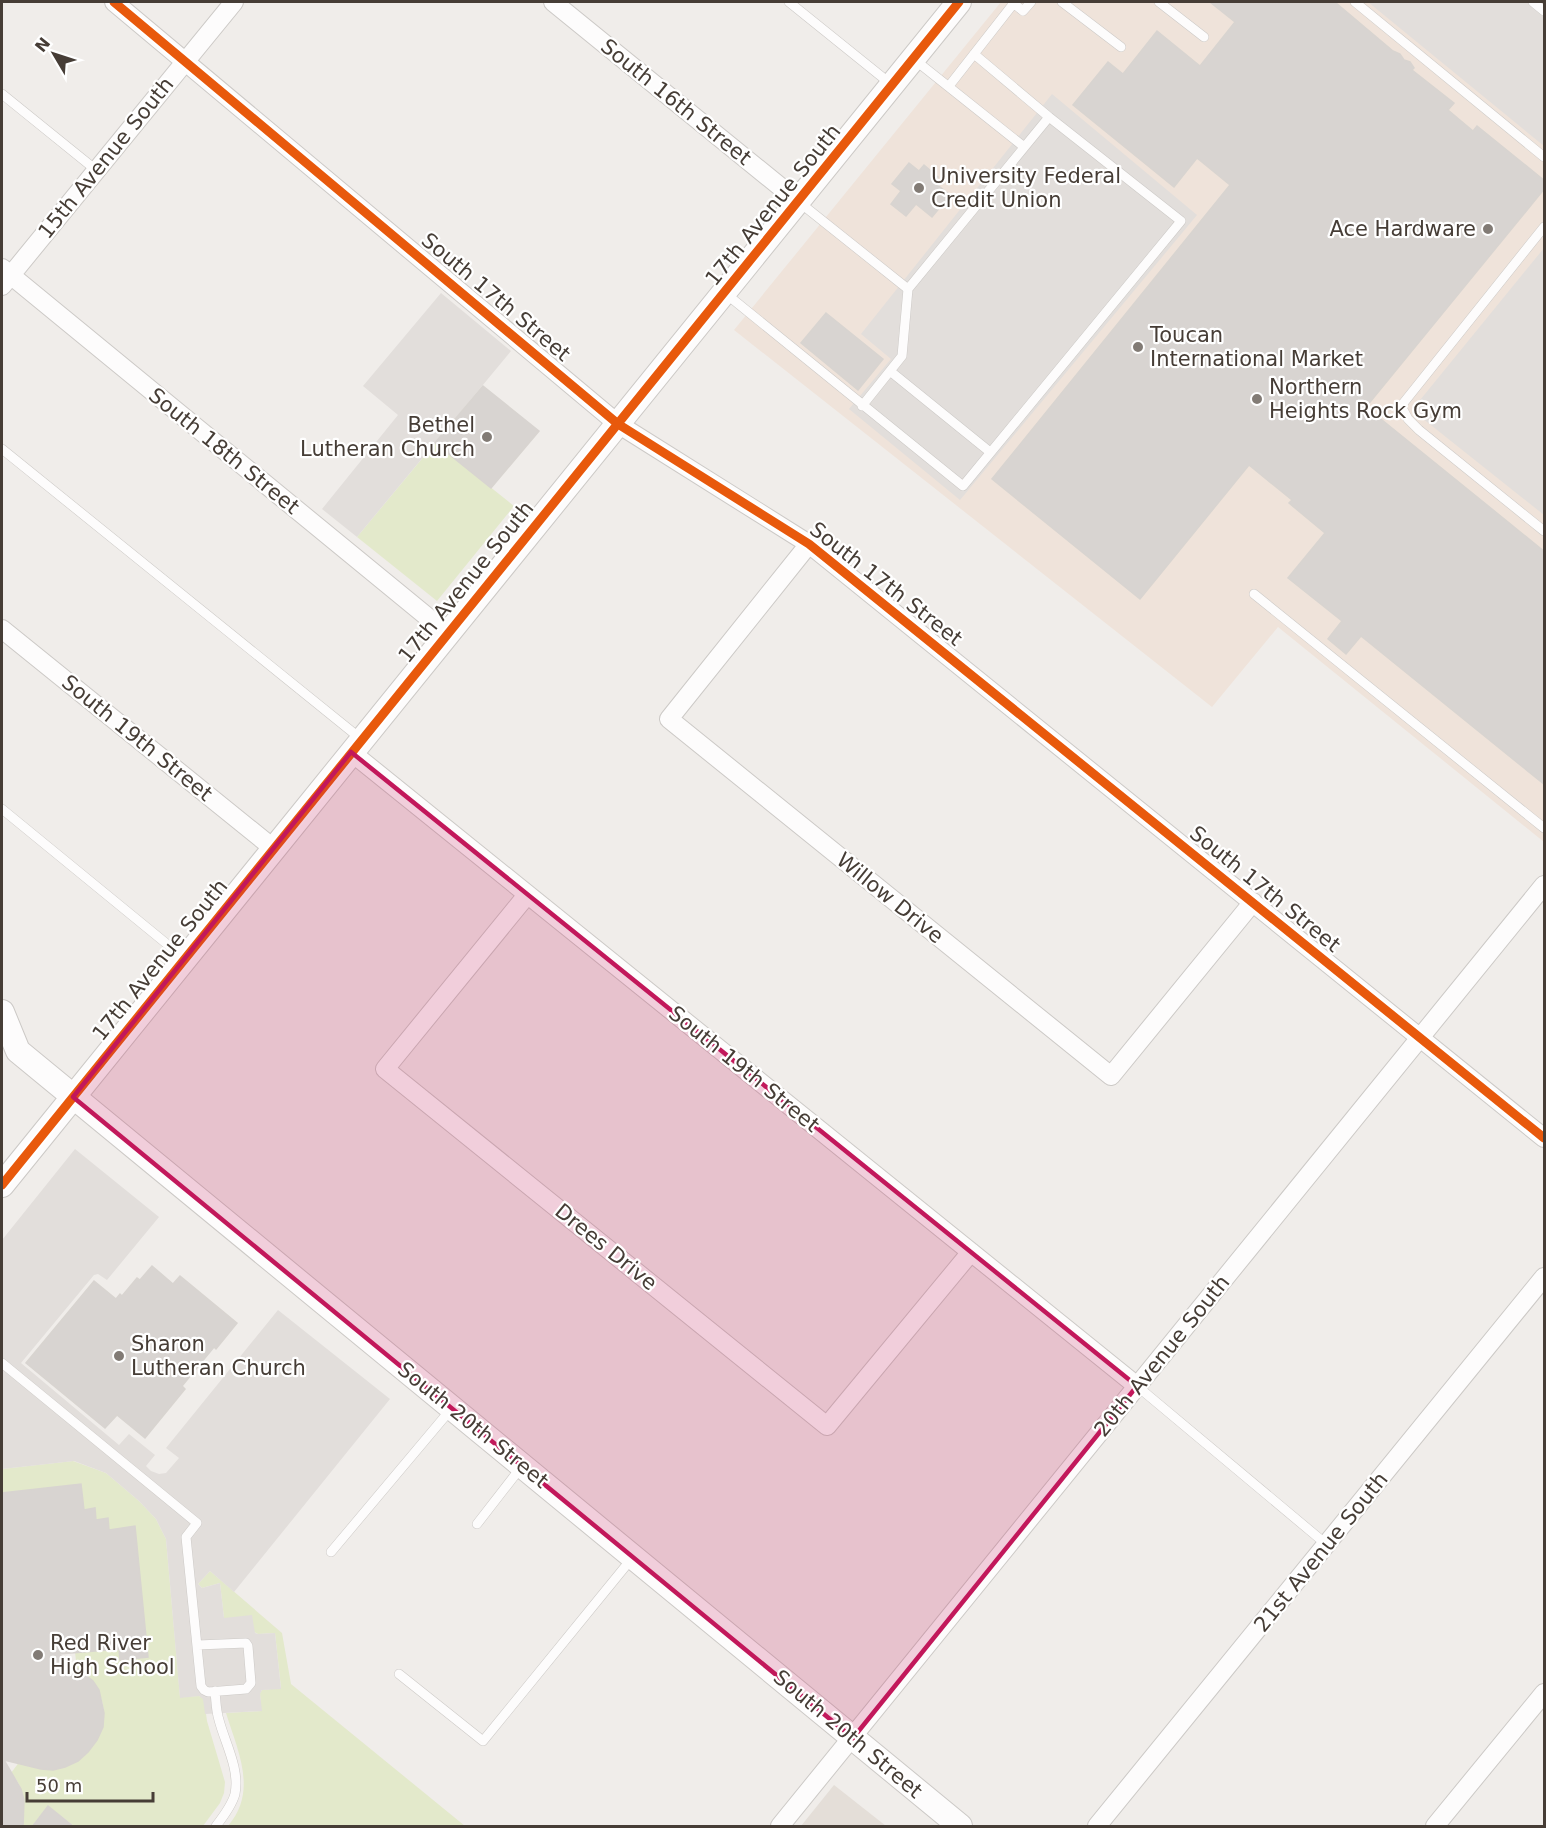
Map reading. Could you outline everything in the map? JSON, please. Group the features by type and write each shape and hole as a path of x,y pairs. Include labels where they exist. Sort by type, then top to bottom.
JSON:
{"street":[{"name":"South 17th Street","path":"114,2 618,424 809,544 1545,1138"},
{"name":"15th Avenue South","path":"4,277 96,171 234,2"},
{"name":"South 16th Street","path":"552,2 799,201"},
{"name":"17th Avenue South","path":"2,1185 959,2"},
{"name":"South 18th Street","path":"4,277 447,633"},
{"name":"Willow Drive","path":"809,544 669,719 1111,1076 1253,902"},
{"name":"South 19th Street","path":"2,629 273,848"},
{"name":"South 19th Street","path":"356,746 527,895 1137,1386"},
{"name":"20th Avenue South","path":"780,1827 1545,885"},
{"name":"Drees Drive","path":"527,895 384,1069 827,1426 971,1252"},
{"name":"South 20th Street","path":"2,1012 18,1051 960,1827"},
{"name":"21st Avenue South","path":"1097,1827 1545,1277"},
{"path":"1436,1827 1545,1693"}],"lane":[{"path":"789,2 892,85"},
{"path":"949,86 1013,2 1023,11 1031,2"},
{"path":"1062,2 1121,47"},
{"path":"1159,2 1204,37"},
{"path":"1355,2 1545,157"},
{"path":"724,293 963,486 1181,221 1048,117 974,54"},
{"path":"914,58 1023,146"},
{"path":"2,94 96,171"},
{"path":"862,406 902,356 908,289 1048,117"},
{"path":"799,201 908,289"},
{"path":"1545,227 1401,406 1408,419 1419,430 1545,531"},
{"path":"890,372 990,452"},
{"path":"2,449 356,746"},
{"path":"1254,594 1545,828"},
{"path":"2,808 184,958"},
{"path":"2,1364 197,1523 186,1537 201,1686 204,1690 215,1691 249,1687 251,1683 246,1643 198,1645"},
{"path":"1137,1386 1326,1544"},
{"path":"332,1552 452,1408"},
{"path":"477,1524 522,1466"},
{"path":"399,1674 483,1741 633,1557"},
{"path":"215,1691 218,1717 236,1781 235,1794 230,1806 216,1827"}],"highlighted area":[{"path":"351,752 1137,1386 853,1738 73,1097"}],"shaded area":[{"path":"1001,2 1544,2 1544,842 1278,627 1212,707 734,330"},
{"path":"1368,2 1544,2 1544,146"},
{"path":"1052,94 1197,215 960,500 849,409 891,359 861,334"},
{"path":"1544,248 1544,515 1417,414 1416,405"},
{"path":"441,293 511,351 357,537 322,509 398,415 363,386"},
{"path":"75,1149 159,1217 107,1280 98,1274 94,1275 21,1363 119,1445 129,1434 155,1455 146,1466 151,1471 159,1474 166,1473 179,1458 166,1448 278,1310 390,1399 234,1592 210,1571 198,1584 202,1588 220,1583 224,1618 252,1615 255,1633 275,1633 281,1689 262,1690 260,1694 262,1711 205,1714 203,1699 199,1696 180,1698 166,1539 156,1519 139,1501 106,1473 74,1461 2,1469 2,1240"},
{"path":"834,1785 886,1826 801,1826"}],"green space":[{"path":"435,443 514,506 437,601 357,537"},
{"path":"73,1461 106,1473 156,1519 166,1539 180,1697 199,1696 204,1699 207,1721 225,1782 220,1803 203,1826 74,1826 48,1806 32,1826 17,1826 23,1798 20,1786 11,1773 20,1761 76,1761 88,1752 99,1735 104,1714 103,1703 94,1684 77,1670 75,1652 135,1526 109,1530 108,1519 96,1520 95,1509 84,1510 81,1484 2,1493 2,1469"},
{"path":"210,1571 282,1633 291,1684 465,1826 228,1826 237,1813 244,1785 240,1757 226,1713 261,1711 260,1693 262,1690 281,1688 275,1633 258,1634 224,1618 220,1583 202,1588 198,1584"}],"building":[{"path":"1210,2 1336,3 1393,51 1400,54 1404,60 1410,62 1414,68 1412,70 1454,103 1448,110 1473,131 1477,126 1545,181 1545,188 1366,407 1545,552 1545,785 1361,636 1346,654 1328,639 1342,621 1288,578 1325,533 1289,503 1292,500 1249,465 1140,599 992,479 1230,185 1197,158 1174,187 1073,105 1108,62 1123,74 1157,31 1200,66 1235,22"},
{"name":"University Federal Credit Union","path":"909,163 919,171 924,165 938,177 934,182 950,195 932,217 916,204 906,216 891,204 901,191 892,184"},
{"path":"826,313 883,359 858,390 801,343"},
{"name":"Bethel Lutheran Church","path":"483,386 539,431 491,488 435,443"},
{"name":"Sharon Lutheran Church","path":"152,1266 173,1284 180,1276 237,1323 182,1386 185,1389 145,1438 117,1415 105,1428 26,1363 94,1281 116,1299 120,1294 122,1296 137,1278 140,1280"},
{"name":"Red River High School","path":"81,1484 84,1510 95,1508 96,1520 108,1518 109,1530 135,1526 148,1657 120,1660 119,1649 59,1654 93,1681 99,1690 104,1713 103,1727 88,1752 78,1761 65,1767 53,1770 41,1769 4,1760 21,1789 24,1800 23,1827 2,1827 2,1493"},
{"path":"48,1806 74,1827 32,1827"}],"cycle path":[{"path":"114,2 618,424 809,544 1544,1138"},
{"path":"2,1185 959,2"}],"place":[{"name":"University Federal Credit Union","path":"919,188"},
{"name":"Ace Hardware","path":"1488,229"},
{"name":"Toucan International Market","path":"1138,347"},
{"name":"Northern Heights Rock Gym","path":"1257,399"},
{"name":"Bethel Lutheran Church","path":"487,437"},
{"name":"Sharon Lutheran Church","path":"119,1356"},
{"name":"Red River High School","path":"38,1655"}]}
